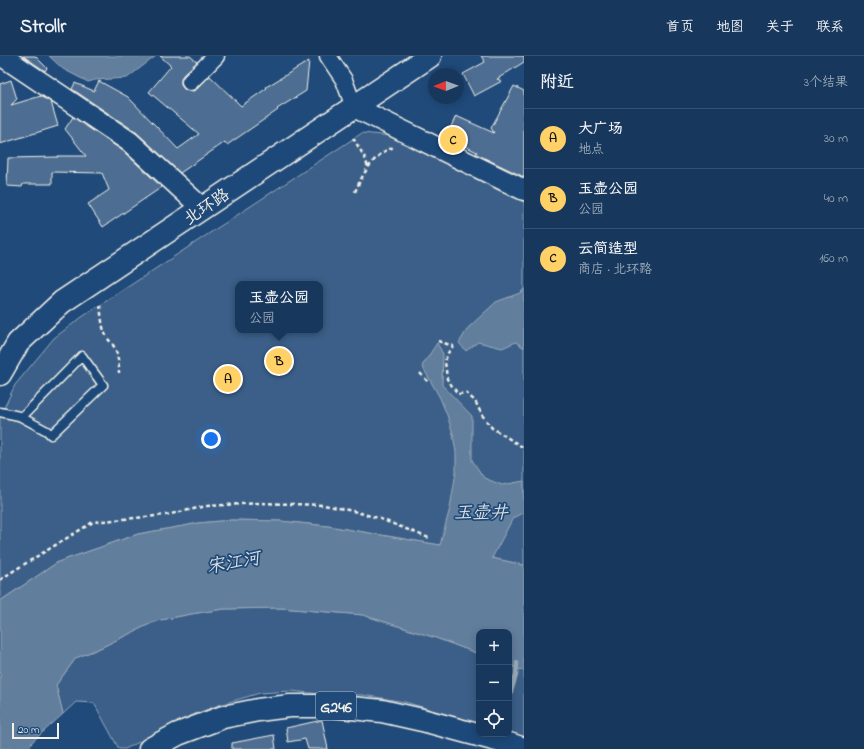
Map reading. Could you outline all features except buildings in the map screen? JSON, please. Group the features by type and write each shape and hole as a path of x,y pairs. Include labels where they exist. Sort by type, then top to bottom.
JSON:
{"main road":[{"name":"北环路","path":"0,374 18,343 62,302 430,56"},
{"name":"G246","path":"153,748 178,734 224,717 258,710 290,706 331,706 382,711 444,726 524,749"}],"street":[{"path":"2,56 130,142 202,208"},
{"path":"190,82 216,56"},
{"path":"328,56 344,80 354,107 524,190"}],"lane":[{"path":"0,412 22,417 47,431 51,435 104,385 82,356 22,417"}],"path":[{"path":"353,138 364,156 368,167"},
{"path":"355,192 368,167 378,156 399,145"},
{"path":"100,306 103,330 114,346 119,366 119,373"},
{"path":"438,341 453,346 445,361 446,379 458,394 466,393 475,401 482,415 492,428 524,448"},
{"path":"420,373 429,383"},
{"path":"0,580 93,522 166,515 207,506 259,503 324,505 378,518 429,538"}],"shaded area":[{"path":"362,133 391,136 524,202 524,565 440,545 328,526 280,521 232,520 198,523 138,534 58,562 0,601 0,416 15,385 54,338 82,317"},
{"path":"281,608 363,615 436,638 476,653 476,723 405,702 363,695 320,694 291,691 260,693 195,714 125,749 119,749 94,703 76,702 63,714 56,685 76,658 156,621 224,609"},
{"path":"512,666 524,671 524,737 512,734"}],"water":[{"path":"49,56 156,56 127,78 95,80 88,82 63,69"},
{"path":"524,289 524,348 516,342 502,348 478,342 466,351 459,343 468,328 496,302 520,293"},
{"path":"437,343 443,354 442,385 472,416 472,460 484,478 502,485 524,481 524,512 513,518 492,558 524,565 524,671 512,666 512,629 476,629 476,653 436,638 363,615 281,608 224,609 156,621 76,658 56,685 63,714 32,742 29,749 0,749 0,601 58,562 138,534 198,523 232,520 280,521 328,526 440,545 450,508 456,472 456,453 453,434 447,415 440,398 422,366"}],"waterway":[{"path":"512,688 516,675 517,663"}],"place":[{"name":"云简造型","path":"453,140"},
{"name":"玉壶公园","path":"279,361"},
{"name":"大广场","path":"228,379"}],"water label":[{"name":"玉壶井","path":"481,512"},
{"name":"宋江河","path":"233,562"}]}
